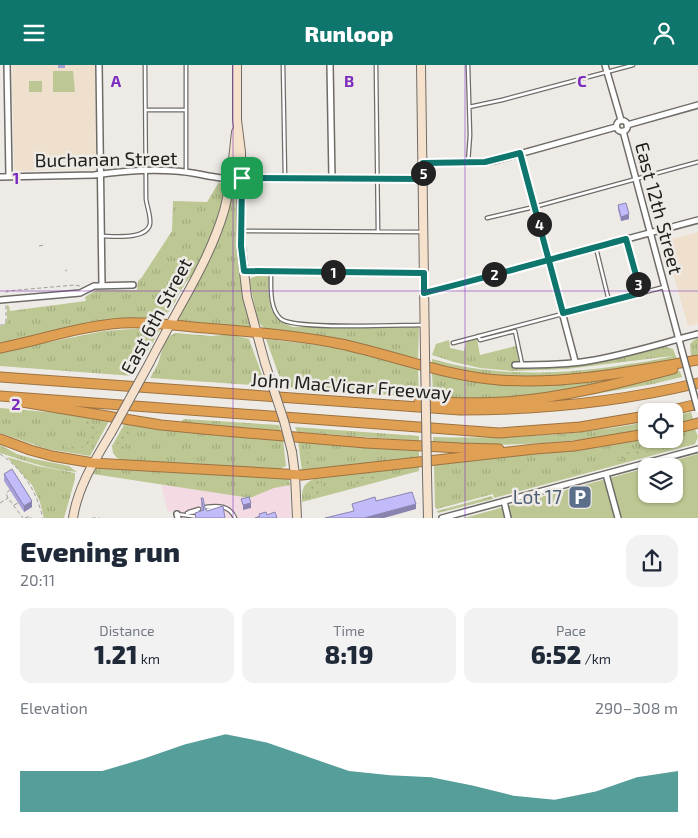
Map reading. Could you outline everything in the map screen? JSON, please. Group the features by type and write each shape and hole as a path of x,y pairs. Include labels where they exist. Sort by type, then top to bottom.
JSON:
{"highway":[{"path":"0,347 120,323 169,325 256,333 339,344 444,371 505,381 571,379 698,361"},
{"path":"337,401 463,403 513,401 585,391 698,361"},
{"name":"John MacVicar Freeway","path":"0,377 460,410 562,407 614,400 698,383"},
{"path":"3,397 39,406 161,425 460,448 535,449"},
{"name":"John MacVicar Freeway","path":"3,397 499,433 580,427 638,417"},
{"path":"683,408 698,404"},
{"path":"683,427 698,423"},
{"path":"0,439 52,456 93,463 295,475 574,446 638,435"}],"main road":[{"path":"237,65 237,120 242,178 241,231 247,297 292,452 297,518"},
{"path":"421,65 428,518"},
{"name":"East 6th Street","path":"73,518 78,497 93,463 210,249 224,211 231,180 237,120"}],"street":[{"path":"99,65 102,286"},
{"path":"330,65 332,179"},
{"name":"East 12th Street","path":"605,65 621,120"},
{"path":"7,67 9,176"},
{"path":"0,84 7,84"},
{"path":"616,127 623,131 627,128 627,125 698,105"},
{"path":"423,163 494,161 616,127 617,123 621,120 627,125"},
{"name":"East 12th Street","path":"623,131 698,409"},
{"path":"520,153 575,361"},
{"name":"Buchanan Street","path":"0,177 146,171 186,172 231,180 242,178 423,179"},
{"path":"424,293 698,220"},
{"path":"244,271 424,273"},
{"path":"0,300 80,293 94,286 133,285"},
{"path":"515,365 586,361 630,352 698,334"},
{"path":"442,518 698,449"},
{"path":"606,473 618,518"},
{"path":"504,501 508,518"}],"lane":[{"path":"102,236 138,235 149,227 150,221 146,199 145,65"},
{"path":"186,65 186,172"},
{"path":"283,65 285,179"},
{"path":"376,65 379,179 378,232"},
{"path":"468,65 468,163"},
{"path":"469,107 633,65"},
{"path":"0,69 7,67"},
{"path":"146,110 185,110"},
{"path":"487,218 698,162"},
{"path":"241,231 424,232"},
{"path":"626,239 641,293"},
{"path":"596,247 609,301"},
{"path":"271,271 272,296 276,311 281,319 288,323 358,326 425,325"},
{"path":"453,343 665,287"},
{"path":"514,327 523,365"},
{"path":"478,336 480,340 515,331"},
{"path":"223,507 207,510 223,507 230,509 235,518"},
{"path":"214,514 223,507"},
{"path":"179,515 200,513"},
{"path":"179,515 200,513"}],"path":[{"path":"39,246 44,245"},
{"path":"6,291 75,285 84,286"},
{"path":"0,325 3,325 6,321 6,305"},
{"path":"0,454 28,480 37,497 44,518"},
{"path":"10,490 6,493 13,506 24,518 30,515 31,518"},
{"path":"0,503 8,499"},
{"path":"13,506 18,503"},
{"path":"92,518 100,518"}],"shaded area":[{"path":"12,65 95,65 96,169 17,171 14,169"},
{"path":"698,232 698,324 688,326 664,241"},
{"path":"161,484 250,498 274,488 290,485 291,518 182,518 179,509 168,512"}],"green space":[{"path":"53,71 73,71 75,92 53,92"},
{"path":"29,81 42,81 42,92 29,92"},
{"path":"219,182 225,187 210,241 195,271 163,318 35,336 0,343 0,326 3,326 7,321 7,305 10,311 86,301 85,297 96,290 137,290 138,281 172,231 173,201 207,202"},
{"path":"233,191 235,191 241,276 251,327 177,321 210,259 222,231"},
{"path":"269,275 271,307 276,318 282,323 293,327 419,327 418,358 265,329 258,322 249,279 256,276"},
{"path":"145,328 160,330 133,376 0,366 0,352 104,331"},
{"path":"176,333 212,336 230,334 249,339 266,386 150,378 158,363 165,341"},
{"path":"698,338 698,354 691,356 690,344"},
{"path":"266,339 342,348 418,367 419,397 283,387"},
{"path":"477,339 480,355 516,346 519,363 513,363 513,369 589,363 663,346 673,349 677,359 596,372 535,377 493,375 432,363 432,359 479,369 527,373 575,371 672,356 567,369 512,371 480,368 432,355 436,344 449,340 450,348 464,351 466,341"},
{"path":"432,371 497,384 533,386 628,376 556,392 482,399 457,399 433,397"},
{"path":"680,371 682,377 578,397"},
{"path":"0,408 59,413 109,421 90,456 47,449 0,433"},
{"path":"691,412 693,419 683,421 683,414"},
{"path":"184,419 279,425 281,432 183,423"},
{"path":"87,421 96,426 98,431 93,441 81,448 65,447 66,444 80,445 88,442 93,429 84,424 83,422"},
{"path":"125,423 220,436 283,439 286,466 277,470 125,461 117,458 113,453 112,446"},
{"path":"638,424 638,431 593,438 540,443 487,445 433,443 433,437 540,435"},
{"path":"295,427 419,436 419,441 297,432"},
{"path":"695,429 698,437 695,444 683,447 683,431"},
{"path":"125,432 131,432 125,443 127,456 123,456 117,451 117,443"},
{"path":"298,441 419,450 419,458 302,471"},
{"path":"638,441 638,448 680,448 494,498 493,494 437,509 435,507 434,464 601,447"},
{"path":"0,445 17,454 69,466 77,472 48,467 0,453"},
{"path":"648,448 665,448 617,460 619,454"},
{"path":"306,452 315,466 305,467 303,454"},
{"path":"698,454 698,518 464,518 638,470 638,503 683,503 683,458"},
{"path":"7,457 38,466 75,473 64,518 44,518 40,502 32,485"},
{"path":"419,466 419,471 302,502 304,488 307,483 314,479"},
{"path":"97,467 289,479 290,485 274,488 250,498 93,474"},
{"path":"377,475 379,477 357,485 352,482 358,477"},
{"path":"313,481 319,481 322,484 319,493 311,497 308,492"},
{"path":"492,496 493,499 438,513 437,511"}],"building":[{"path":"626,203 629,214 621,217 618,205"},
{"path":"12,469 32,501 24,506 4,474"},
{"path":"412,492 416,504 364,518 325,518 354,511 352,504 375,497 376,501"},
{"path":"249,497 251,503 243,505 241,499"},
{"path":"201,498 203,498 207,511 223,506 225,518 196,518 195,513 204,510"},
{"path":"266,512 267,515 275,512 277,518 255,518 260,516 259,514"}],"place":[{"name":"Lot 17","path":"580,497"}],"route":[{"path":"242,178 241,246 244,271 424,273 424,293 548,260 626,239 641,293 563,313 548,260 520,153 485,162 423,163 423,179 242,178"}]}
